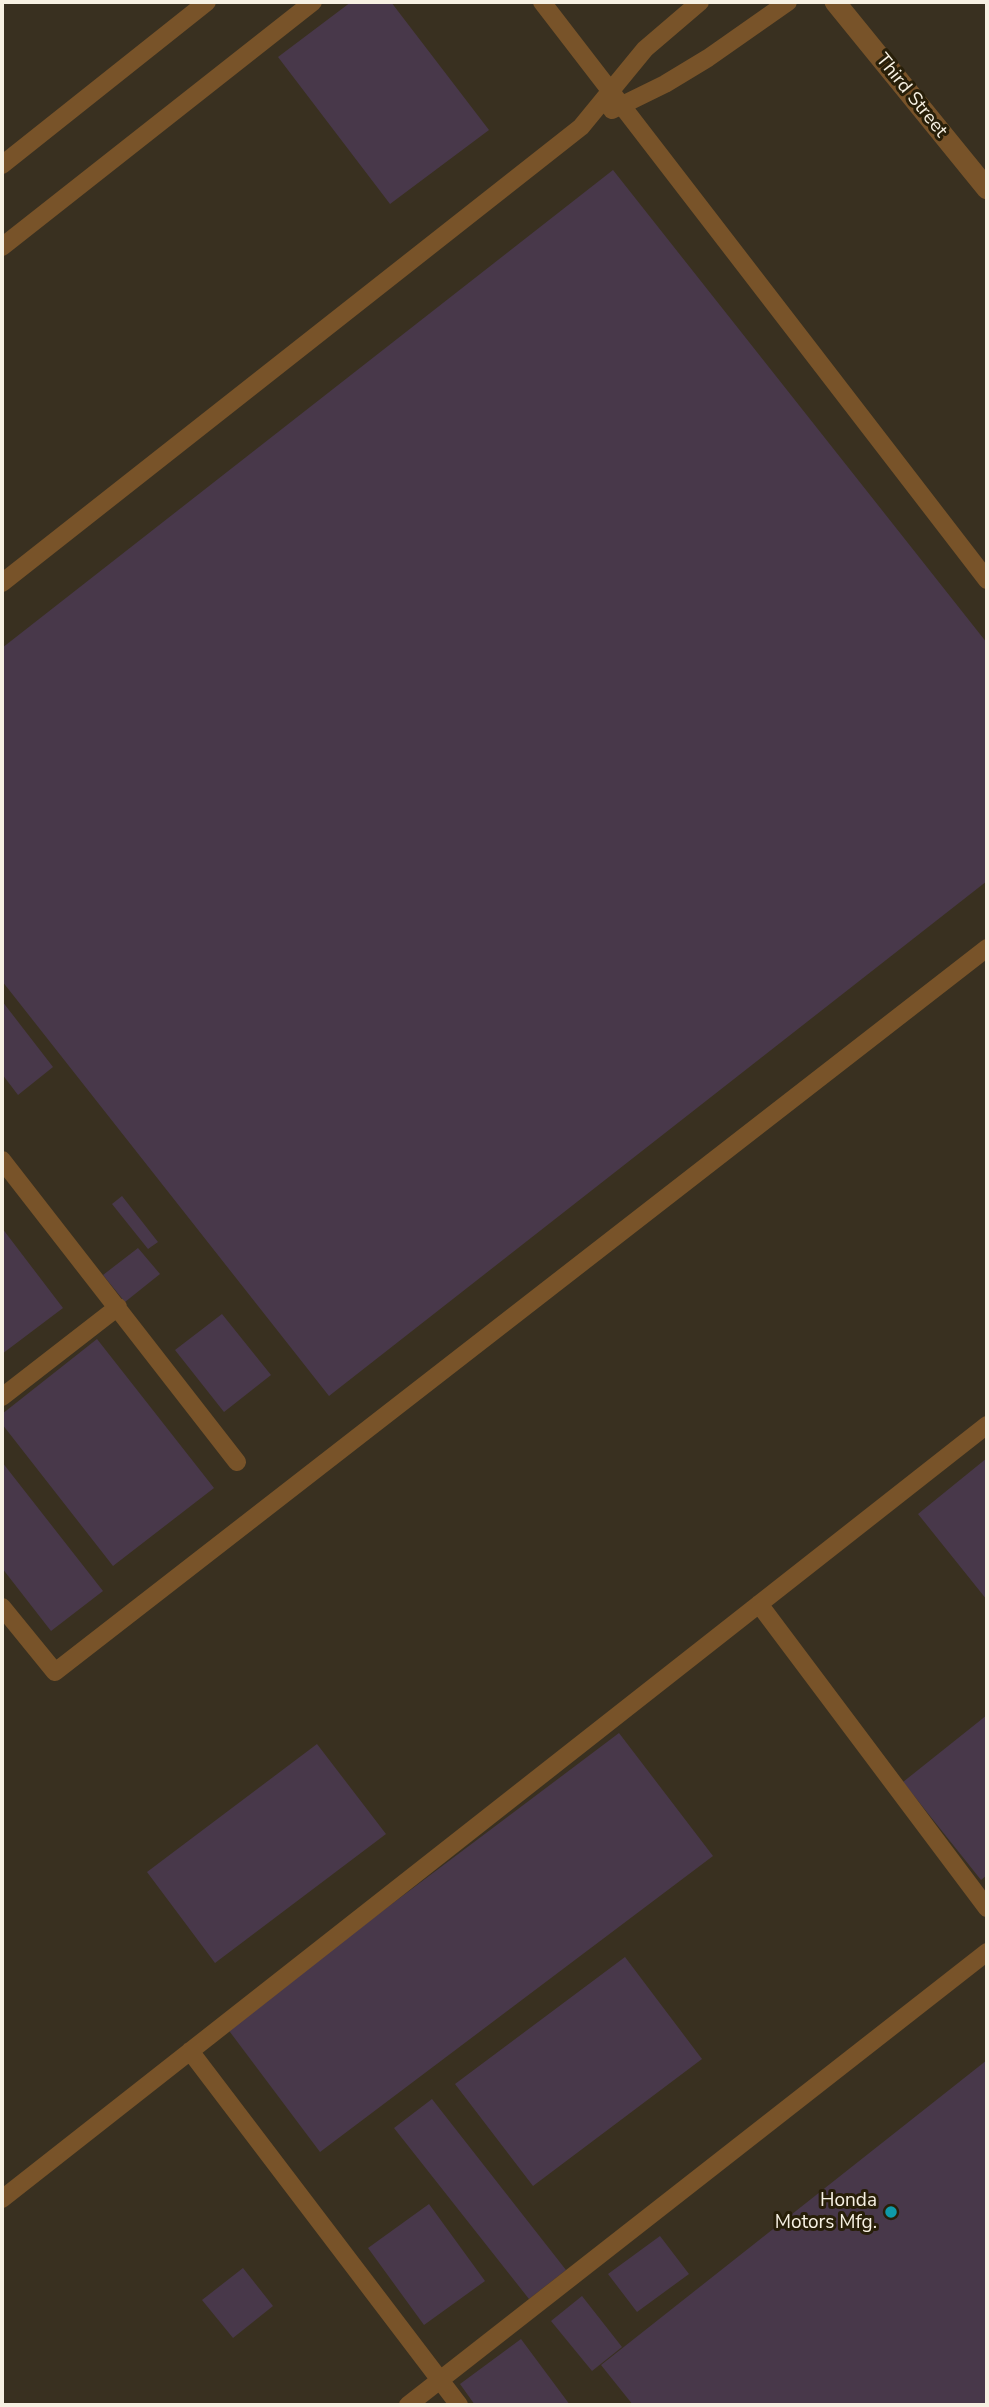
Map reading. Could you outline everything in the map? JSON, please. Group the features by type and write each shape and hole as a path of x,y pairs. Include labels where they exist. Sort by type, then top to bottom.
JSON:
{"street":[{"name":"Third Street","path":"835,2 987,189"}],"lane":[{"path":"2,165 207,2"},
{"path":"2,247 313,2"},
{"path":"542,2 987,580"},
{"path":"616,99 645,49 700,2"},
{"path":"2,583 616,99 665,84 708,58 788,2"},
{"path":"2,1607 55,1672 987,948"},
{"path":"2,1160 237,1462"},
{"path":"2,1397 118,1307"},
{"path":"2,2199 987,1424"},
{"path":"759,1604 987,1908"},
{"path":"408,2405 987,1952"},
{"path":"190,2051 459,2405"}],"shaded area":[{"path":"2,2 987,2 987,2405 2,2405"}],"building":[{"path":"351,2 391,2 489,130 390,204 278,57"},
{"path":"613,170 987,643 987,881 329,1396 2,981 2,648"},
{"path":"2,1001 53,1067 18,1095 2,1074"},
{"path":"122,1196 158,1242 148,1249 112,1204"},
{"path":"2,1228 63,1308 2,1354"},
{"path":"138,1248 160,1274 125,1302 103,1275"},
{"path":"222,1314 271,1375 224,1412 175,1350"},
{"path":"97,1339 214,1488 113,1566 2,1424 2,1414"},
{"path":"987,1458 987,1600 918,1514"},
{"path":"2,1462 103,1591 51,1631 2,1568"},
{"path":"987,1715 987,1875 981,1880 903,1782"},
{"path":"619,1733 713,1856 320,2152 227,2028"},
{"path":"317,1744 386,1834 215,1963 147,1872"},
{"path":"625,1957 702,2059 533,2186 455,2084"},
{"name":"Honda Motors Mfg.","path":"987,2060 987,2405 633,2405 601,2365"},
{"path":"432,2099 566,2270 529,2299 394,2128"},
{"path":"429,2204 485,2281 424,2325 368,2248"},
{"path":"660,2236 689,2274 637,2312 608,2274"},
{"path":"243,2268 273,2306 233,2338 202,2300"},
{"path":"582,2296 622,2347 592,2371 551,2321"},
{"path":"521,2339 570,2405 475,2405 460,2384"}],"place":[{"name":"Honda Motors Mfg.","path":"891,2212"}]}
